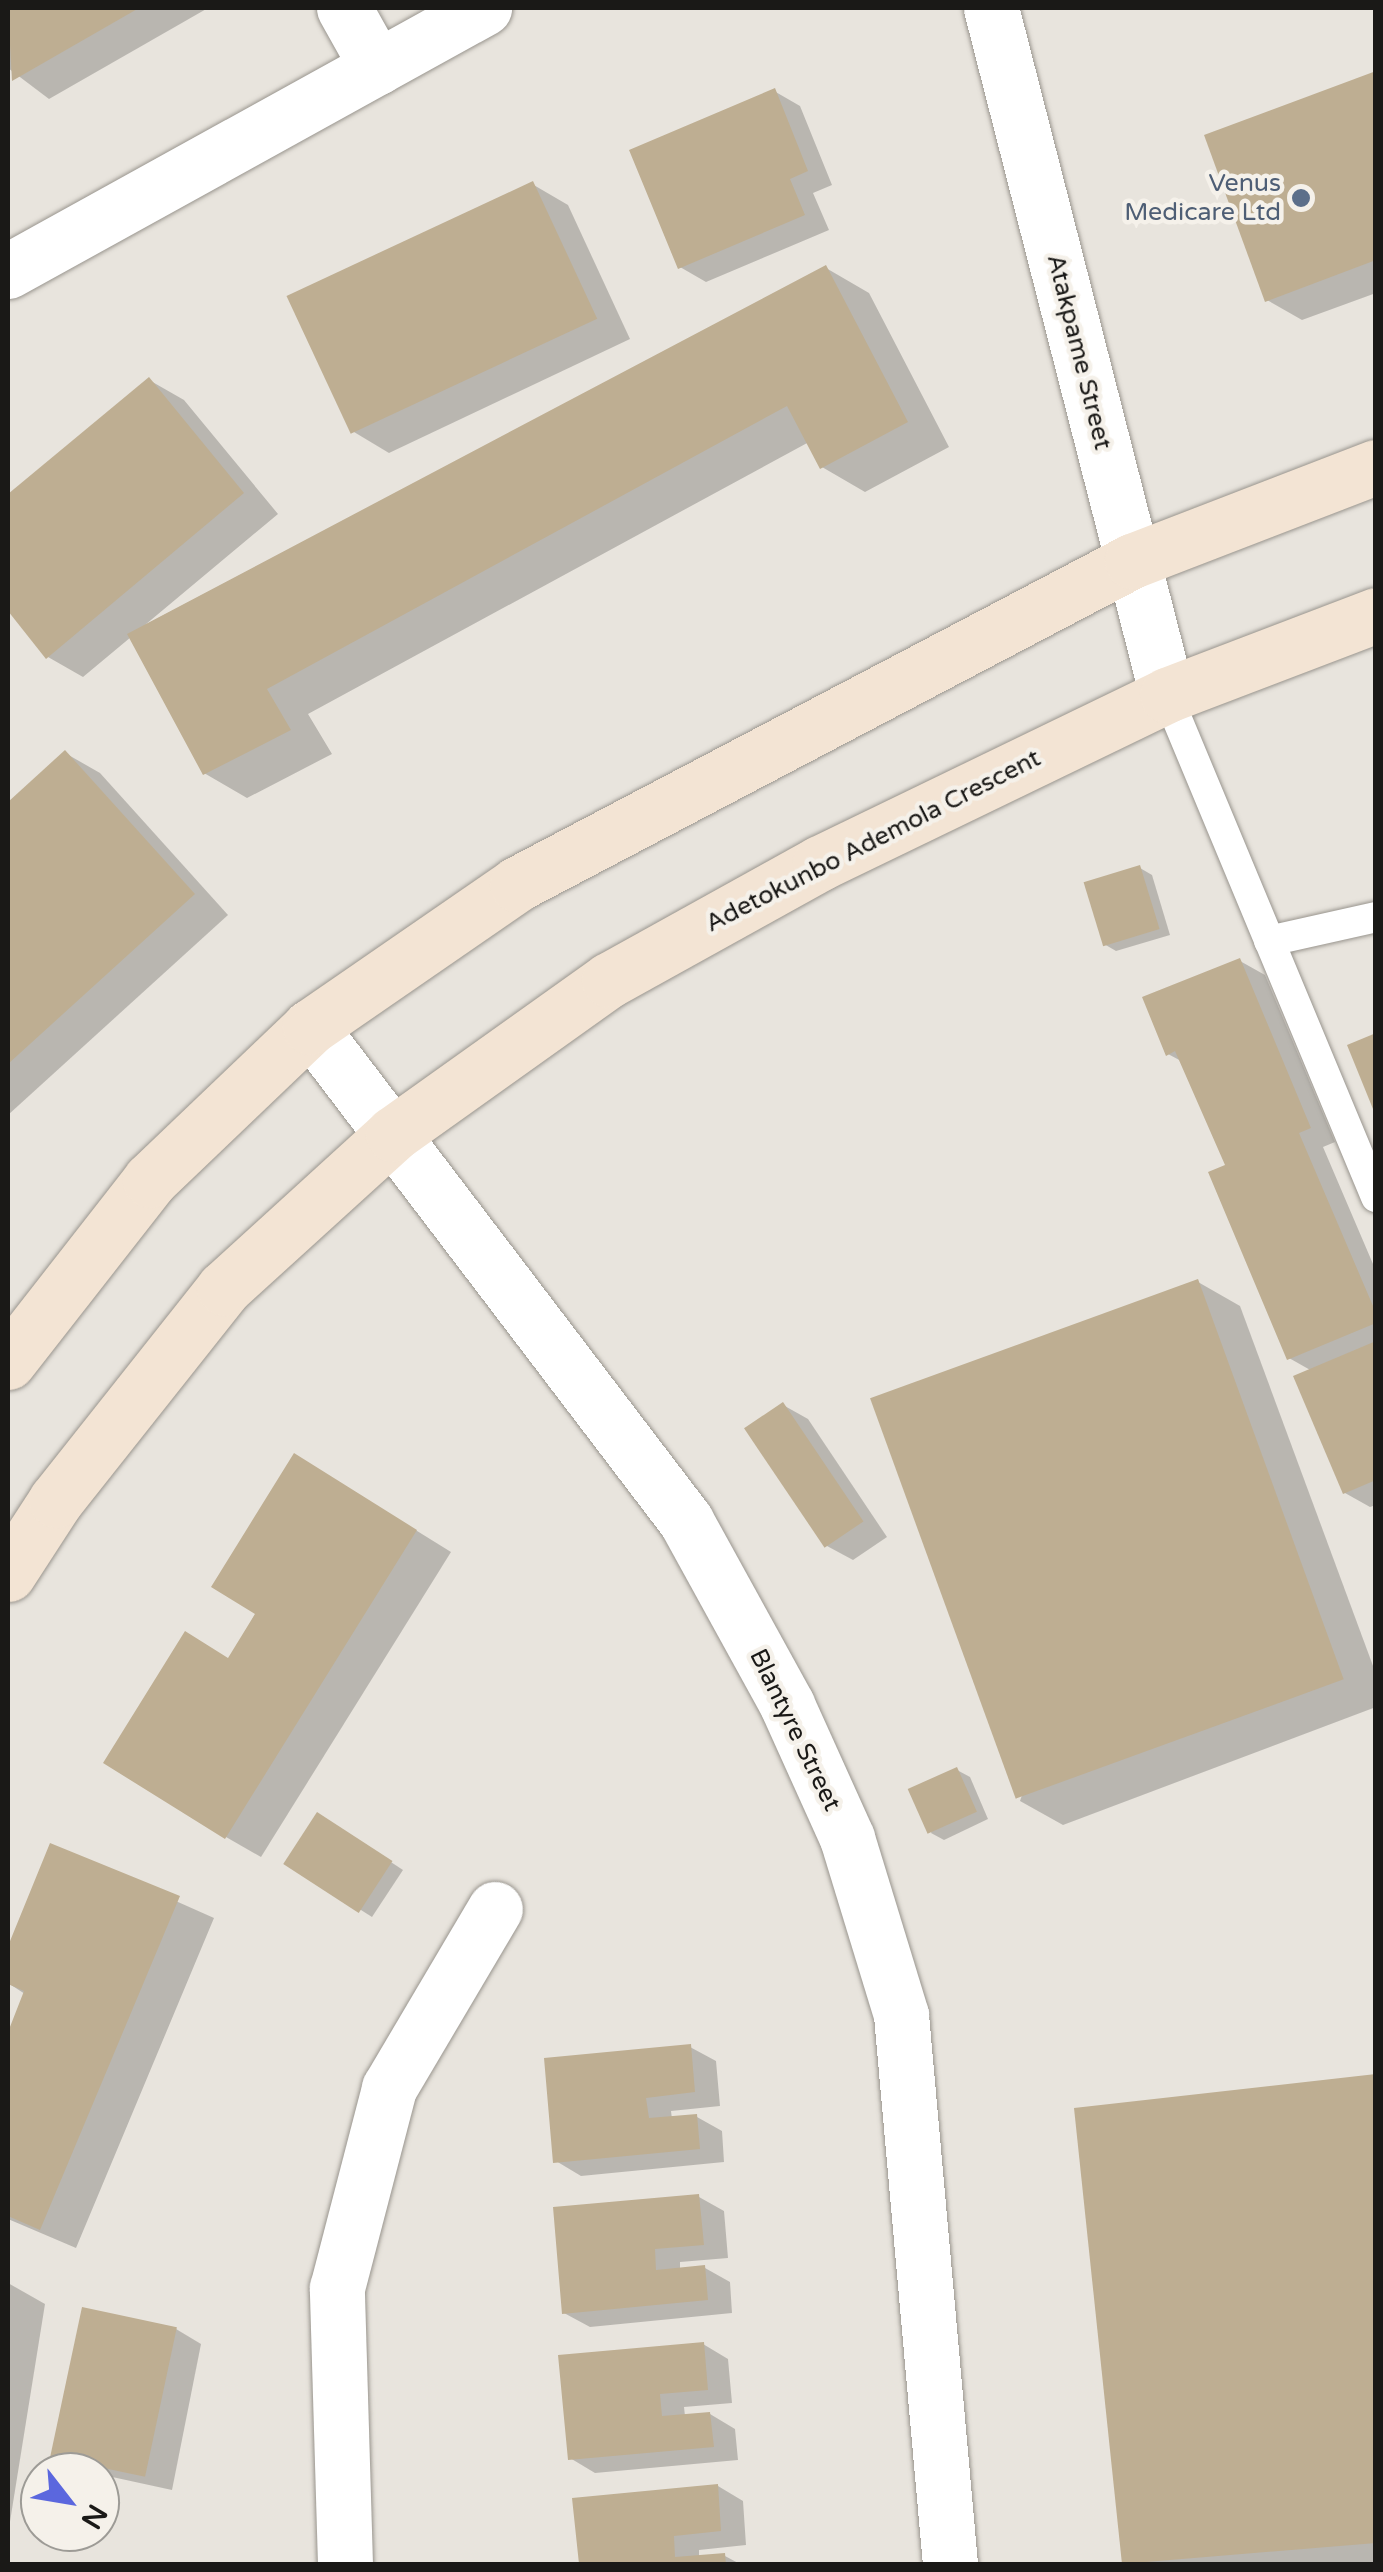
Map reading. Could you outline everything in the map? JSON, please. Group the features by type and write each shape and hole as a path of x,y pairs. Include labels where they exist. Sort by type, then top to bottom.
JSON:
{"main road":[{"path":"8,1362 150,1180 310,1027 517,884 1132,561 1376,467"},
{"name":"Adetokunbo Ademola Crescent","path":"8,1574 56,1500 224,1288 393,1134 609,980 820,863 1167,695 1376,615"}],"street":[{"path":"344,8 377,67"},
{"path":"13,258 484,8"},
{"name":"Atakpame Street","path":"991,8 1167,695"},
{"name":"Blantyre Street","path":"310,1027 686,1522 787,1705 847,1838 902,2015 950,2564"},
{"path":"345,2564 336,2288 389,2088 495,1909"}],"lane":[{"path":"1167,695 1376,1198"},
{"path":"1269,941 1376,917"}],"building":[{"path":"8,8 139,8 12,81"},
{"name":"Venus Medicare Ltd","path":"1376,71 1376,260 1265,302 1204,135"},
{"path":"775,88 808,171 790,179 805,215 678,269 629,150"},
{"path":"533,181 597,319 351,434 286,296"},
{"path":"826,265 908,422 820,469 787,406 267,689 291,730 203,775 127,634"},
{"path":"149,377 244,493 46,659 8,611 8,494"},
{"path":"65,750 195,894 8,1064 8,802"},
{"path":"1140,865 1160,929 1103,946 1084,882"},
{"path":"1240,958 1311,1128 1299,1133 1376,1313 1376,1323 1287,1360 1208,1172 1225,1165 1175,1051 1166,1056 1142,997"},
{"path":"1376,1033 1376,1114 1375,1114 1347,1045"},
{"path":"1198,1279 1344,1679 1016,1799 870,1398"},
{"path":"1376,1341 1376,1480 1343,1494 1293,1376"},
{"path":"783,1402 864,1521 825,1548 744,1428"},
{"path":"294,1453 417,1530 225,1839 103,1763 185,1631 228,1658 255,1614 211,1587"},
{"path":"957,1767 977,1812 928,1834 908,1789"},
{"path":"317,1812 392,1861 359,1913 283,1864"},
{"path":"50,1843 180,1896 40,2230 8,2216 8,2032 24,1991 8,1984 8,1946"},
{"path":"691,2044 695,2092 646,2098 649,2118 697,2114 700,2149 553,2163 544,2058"},
{"path":"1376,2074 1376,2543 1122,2564 1074,2108"},
{"path":"699,2194 704,2245 655,2249 656,2270 705,2265 708,2300 562,2314 553,2207"},
{"path":"82,2307 177,2327 145,2477 120,2471 120,2452 51,2452"},
{"path":"704,2342 708,2390 660,2394 662,2416 710,2412 714,2447 568,2460 558,2355"},
{"path":"718,2484 721,2531 674,2536 675,2557 725,2553 726,2564 579,2564 572,2498"}],"place":[{"name":"Venus Medicare Ltd","path":"1301,198"}]}
